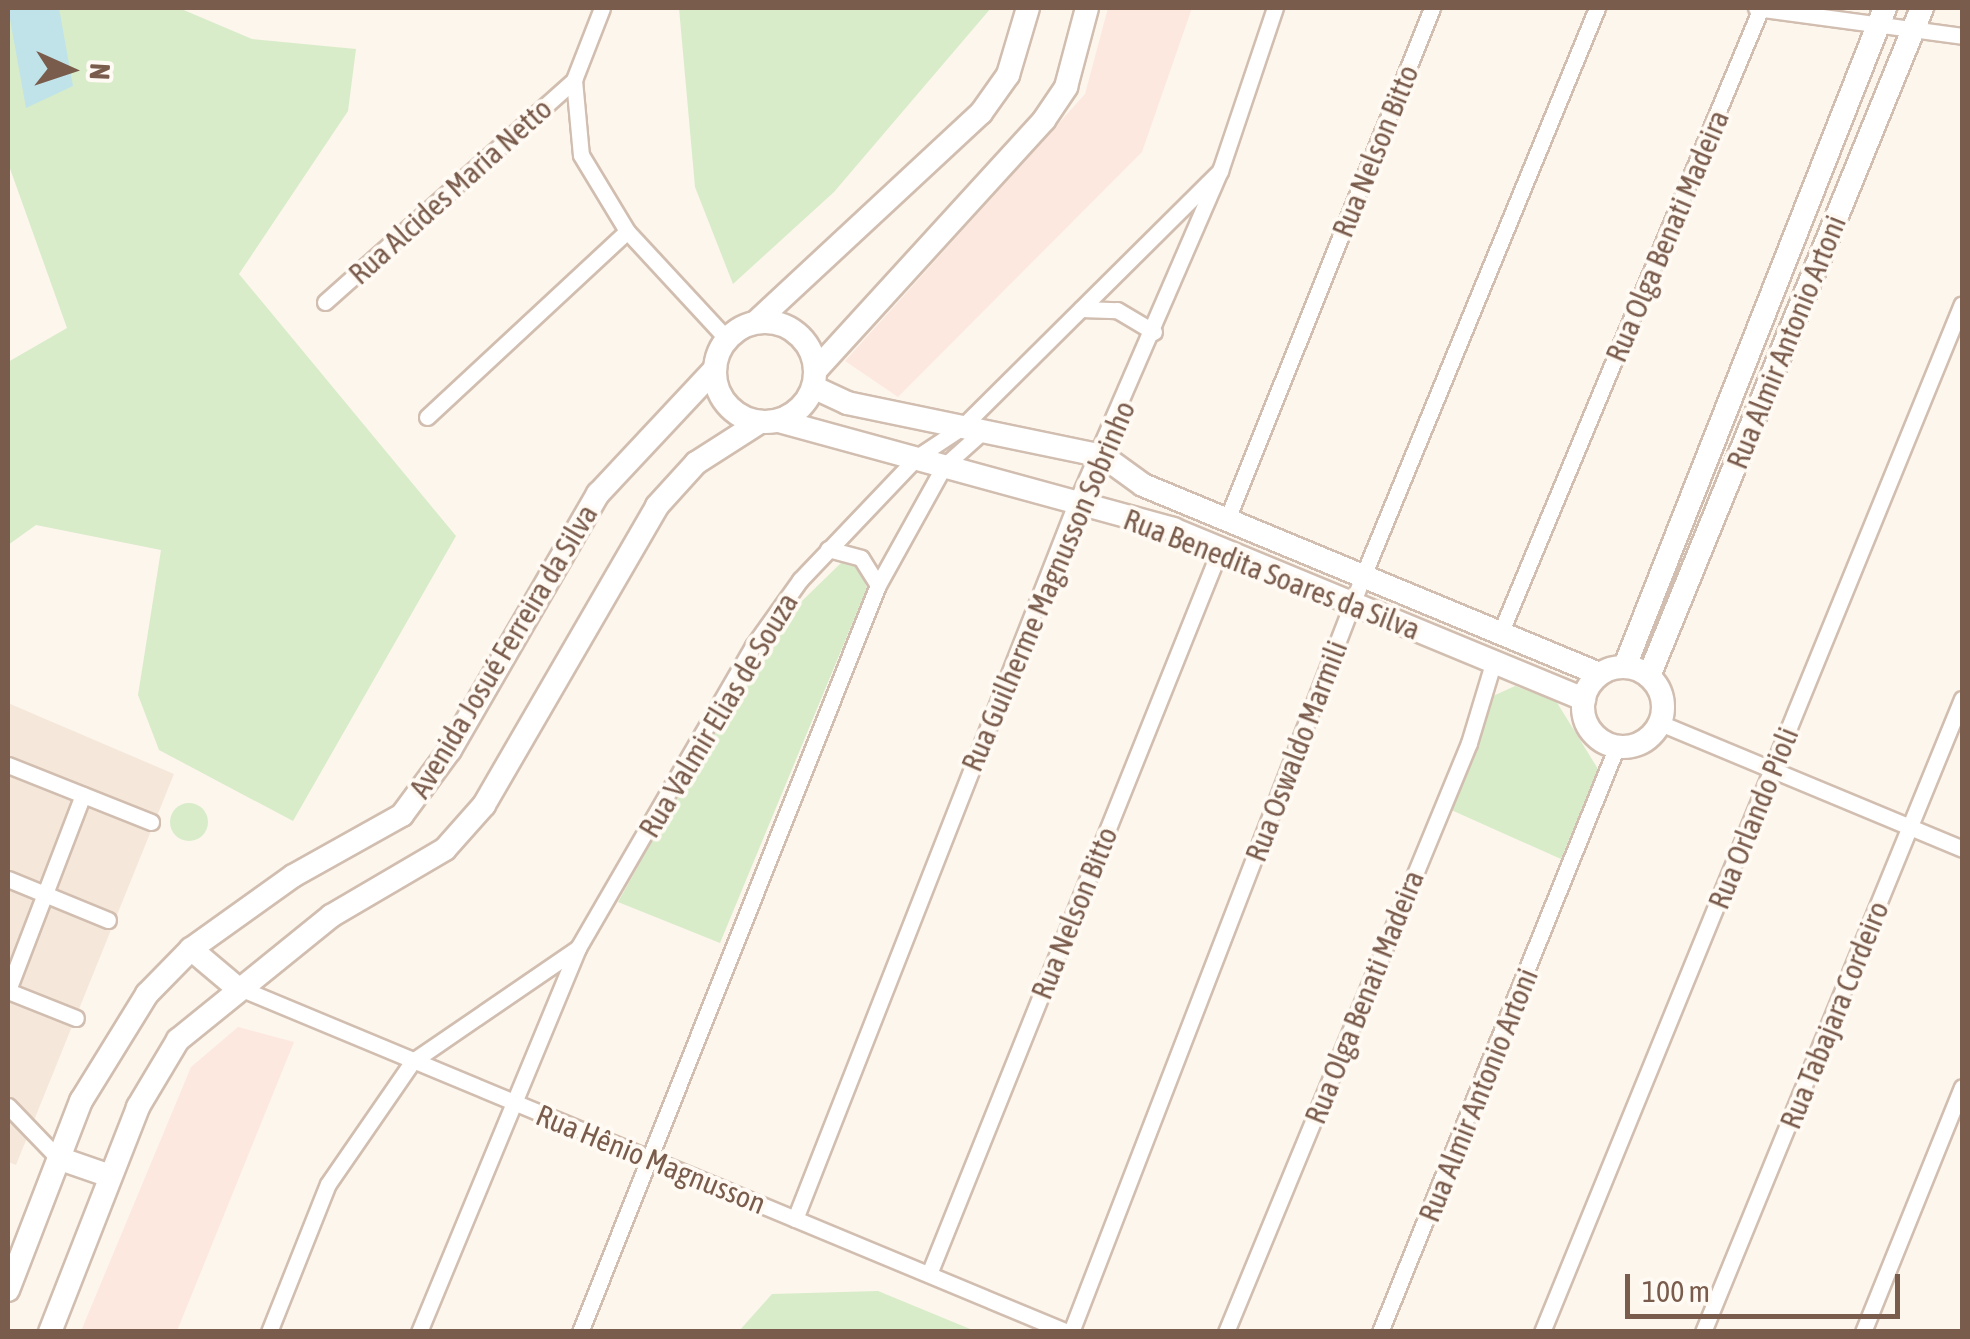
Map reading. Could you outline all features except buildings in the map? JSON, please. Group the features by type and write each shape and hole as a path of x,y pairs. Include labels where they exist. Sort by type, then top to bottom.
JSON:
{"main road":[{"path":"1028,8 1008,75 981,113 756,322 727,339 715,369 723,400 769,422 814,379 1044,120 1066,87 1087,8"},
{"name":"Rua Almir Antonio Artoni","path":"1649,676 1922,8"},
{"name":"Rua Almir Antonio Artoni","path":"1625,666 1882,16"},
{"path":"756,322 790,328 814,379"},
{"name":"Avenida Josué Ferreira da Silva","path":"8,1290 58,1158 111,1045 191,950 293,876 402,815 450,750 598,494 715,369"},
{"name":"Rua Benedita Soares da Silva","path":"814,379 972,430 1103,456 1143,485 1502,629 1599,674"},
{"name":"Rua Benedita Soares da Silva","path":"769,422 1076,501 1219,552 1584,699"},
{"name":"Avenida Josué Ferreira da Silva","path":"50,1332 108,1176 156,1072 235,986 445,850 484,805 656,506 696,463 769,422"},
{"path":"1625,666 1649,676 1662,698 1660,723 1642,742 1618,746 1594,735 1584,699 1599,674 1625,666"},
{"path":"191,950 235,986"},
{"path":"58,1158 108,1176"}],"street":[{"path":"602,8 574,80 581,155 626,231 727,339"},
{"name":"Rua Guilherme Magnusson Sobrinho","path":"795,1219 1076,501 1103,456 1220,170 1275,8"},
{"name":"Rua Nelson Bitto","path":"1228,517 1432,8"},
{"name":"Rua Oswaldo Marmili","path":"1069,1332 1363,576 1597,8"},
{"path":"1759,8 1882,16 1914,32 1962,36"},
{"name":"Rua Olga Benati Madeira","path":"1502,629 1759,8"},
{"name":"Rua Alcides Maria Netto","path":"325,302 574,80"},
{"name":"Rua Valmir Elias de Souza","path":"419,1332 578,948 753,646 828,549 917,457 972,430 1081,308 1220,170"},
{"path":"427,417 626,231"},
{"name":"Rua Orlando Pioli","path":"1542,1332 1962,304"},
{"path":"1081,308 1117,310 1154,332"},
{"path":"580,1332 655,1161 878,585 944,466 972,430"},
{"path":"828,549 861,558 878,585"},
{"name":"Rua Nelson Bitto","path":"929,1274 1219,552"},
{"name":"Rua Olga Benati Madeira","path":"1226,1332 1468,743 1494,660"},
{"name":"Rua Tabajara Cordeiro","path":"1703,1332 1962,698"},
{"path":"1660,723 1962,849"},
{"name":"Rua Almir Antonio Artoni","path":"1380,1332 1618,746"},
{"path":"8,765 151,822"},
{"path":"76,1018 8,991 83,795"},
{"path":"8,878 108,920"},
{"path":"269,1332 328,1184 413,1061 578,948"},
{"name":"Rua Hênio Magnusson","path":"235,986 1069,1332"},
{"path":"1863,1332 1962,1088"},
{"path":"8,1106 58,1158"}],"shaded area":[{"path":"1108,8 1192,8 1142,152 898,397 845,361 1085,94"},
{"path":"8,703 174,774 16,1165 8,1162"},
{"path":"238,1027 294,1042 177,1331 81,1331 191,1067"}],"green space":[{"path":"8,8 179,8 252,39 356,49 348,111 239,274 456,536 293,821 159,750 138,695 161,550 36,525 8,545 8,362 67,328 8,163"},
{"path":"679,8 991,8 834,192 733,284 695,187"},
{"path":"843,561 857,563 867,588 720,943 618,902 765,637"},
{"path":"1515,686 1556,701 1598,769 1561,859 1449,809 1493,696"},
{"path":"189,803 203,808 208,822 203,836 189,841 175,836 170,822 175,808"},
{"path":"878,1291 975,1331 739,1331 772,1294"}],"water":[{"path":"8,8 59,8 73,86 26,108"}]}
